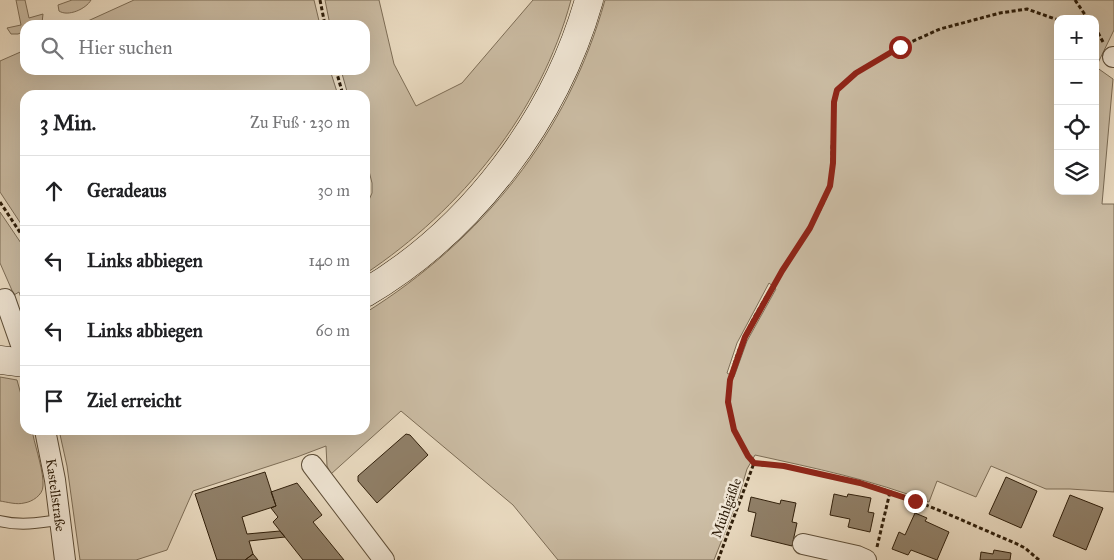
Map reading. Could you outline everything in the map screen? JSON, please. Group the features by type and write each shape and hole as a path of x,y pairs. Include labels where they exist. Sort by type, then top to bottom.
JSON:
{"main road":[{"path":"370,290 398,271 448,229 472,206 500,172 531,129 547,101 576,38 589,0"},
{"path":"0,360 20,362"}],"street":[{"path":"3,293 20,342"},
{"name":"Kastellstraße","path":"46,435 52,464 65,560"},
{"path":"312,465 384,560"},
{"path":"803,544 857,556 871,556"}],"lane":[{"path":"0,521 11,524 32,524 59,520"}],"path":[{"path":"320,0 324,20"},
{"path":"1075,0 1085,15"},
{"path":"1039,560 1025,548 1015,543 890,492 860,483 784,466 754,463 748,456 731,421 728,402 730,380 745,337 782,271 810,228 830,186 833,163 834,102 837,90 869,64 900,47 940,29 1026,8 1054,18"},
{"path":"1099,34 1111,54"},
{"path":"337,75 342,90"},
{"path":"0,202 20,232"},
{"name":"Mühlgäßle","path":"718,560 754,463"},
{"path":"871,556 890,492"}],"shaded area":[{"path":"16,0 25,0 29,18 43,14 42,20 20,20"},
{"path":"72,0 91,0 85,6 72,13 59,11 58,5"},
{"path":"134,0 314,0 319,20 90,20"},
{"path":"325,0 379,0 394,64 416,106 462,83 533,0 571,0 557,41 540,81 518,119 493,155 464,189 433,220 370,270 370,198 372,183 370,175 370,90 347,90 342,75 370,75 370,20 329,20"},
{"path":"605,0 1114,0 1114,30 1099,61 1099,15 1054,15 1054,195 1099,195 1099,69 1113,79 1102,204 1114,204 1114,492 1046,489 991,466 976,497 937,481 929,502 865,481 755,455 747,469 739,496 714,560 558,560 513,505 401,411 331,474 327,466 326,446 193,491 167,550 136,560 80,560 67,466 60,435 370,435 370,310 407,284 447,252 483,217 515,179 544,139 568,95 589,49","holes":["769,283 776,289 747,341 734,377 727,373 737,343"]},
{"path":"20,25 20,33 11,34 7,28"},
{"path":"20,52 20,75 332,75 336,90 20,90 20,222 0,192 0,61"},
{"path":"0,212 20,242 20,295 19,292 14,295 0,263"},
{"path":"0,377 17,380 20,391 20,435 33,435 42,475 43,489 34,500 21,504 0,501"}],"building":[{"path":"406,434 410,435 428,455 377,503 358,481 358,476"},
{"path":"265,472 276,506 242,517 247,534 280,531 285,537 249,541 253,554 245,560 217,560 195,494"},
{"path":"1006,477 1037,491 1021,528 989,514"},
{"path":"297,483 322,515 313,522 344,560 303,560 273,522 278,517 271,508 276,506 271,492"},
{"path":"834,494 847,497 848,494 871,498 868,512 874,513 870,532 848,527 850,519 830,515"},
{"path":"1070,495 1103,508 1086,550 1053,536"},
{"path":"751,497 780,504 781,500 796,503 792,522 797,523 792,546 751,536 756,513 748,511"},
{"path":"915,513 927,518 925,521 949,532 937,560 911,550 908,555 892,549 899,532 905,535"},
{"path":"994,550 1011,553 1010,560 980,560 981,552 993,554"},
{"path":"253,554 258,560 245,560"}],"route":[{"path":"900,47 856,73 841,85 835,94 833,163 830,186 810,228 782,271 745,337 730,380 728,402 734,430 748,456 754,463 774,464 860,483 915,501"}]}
